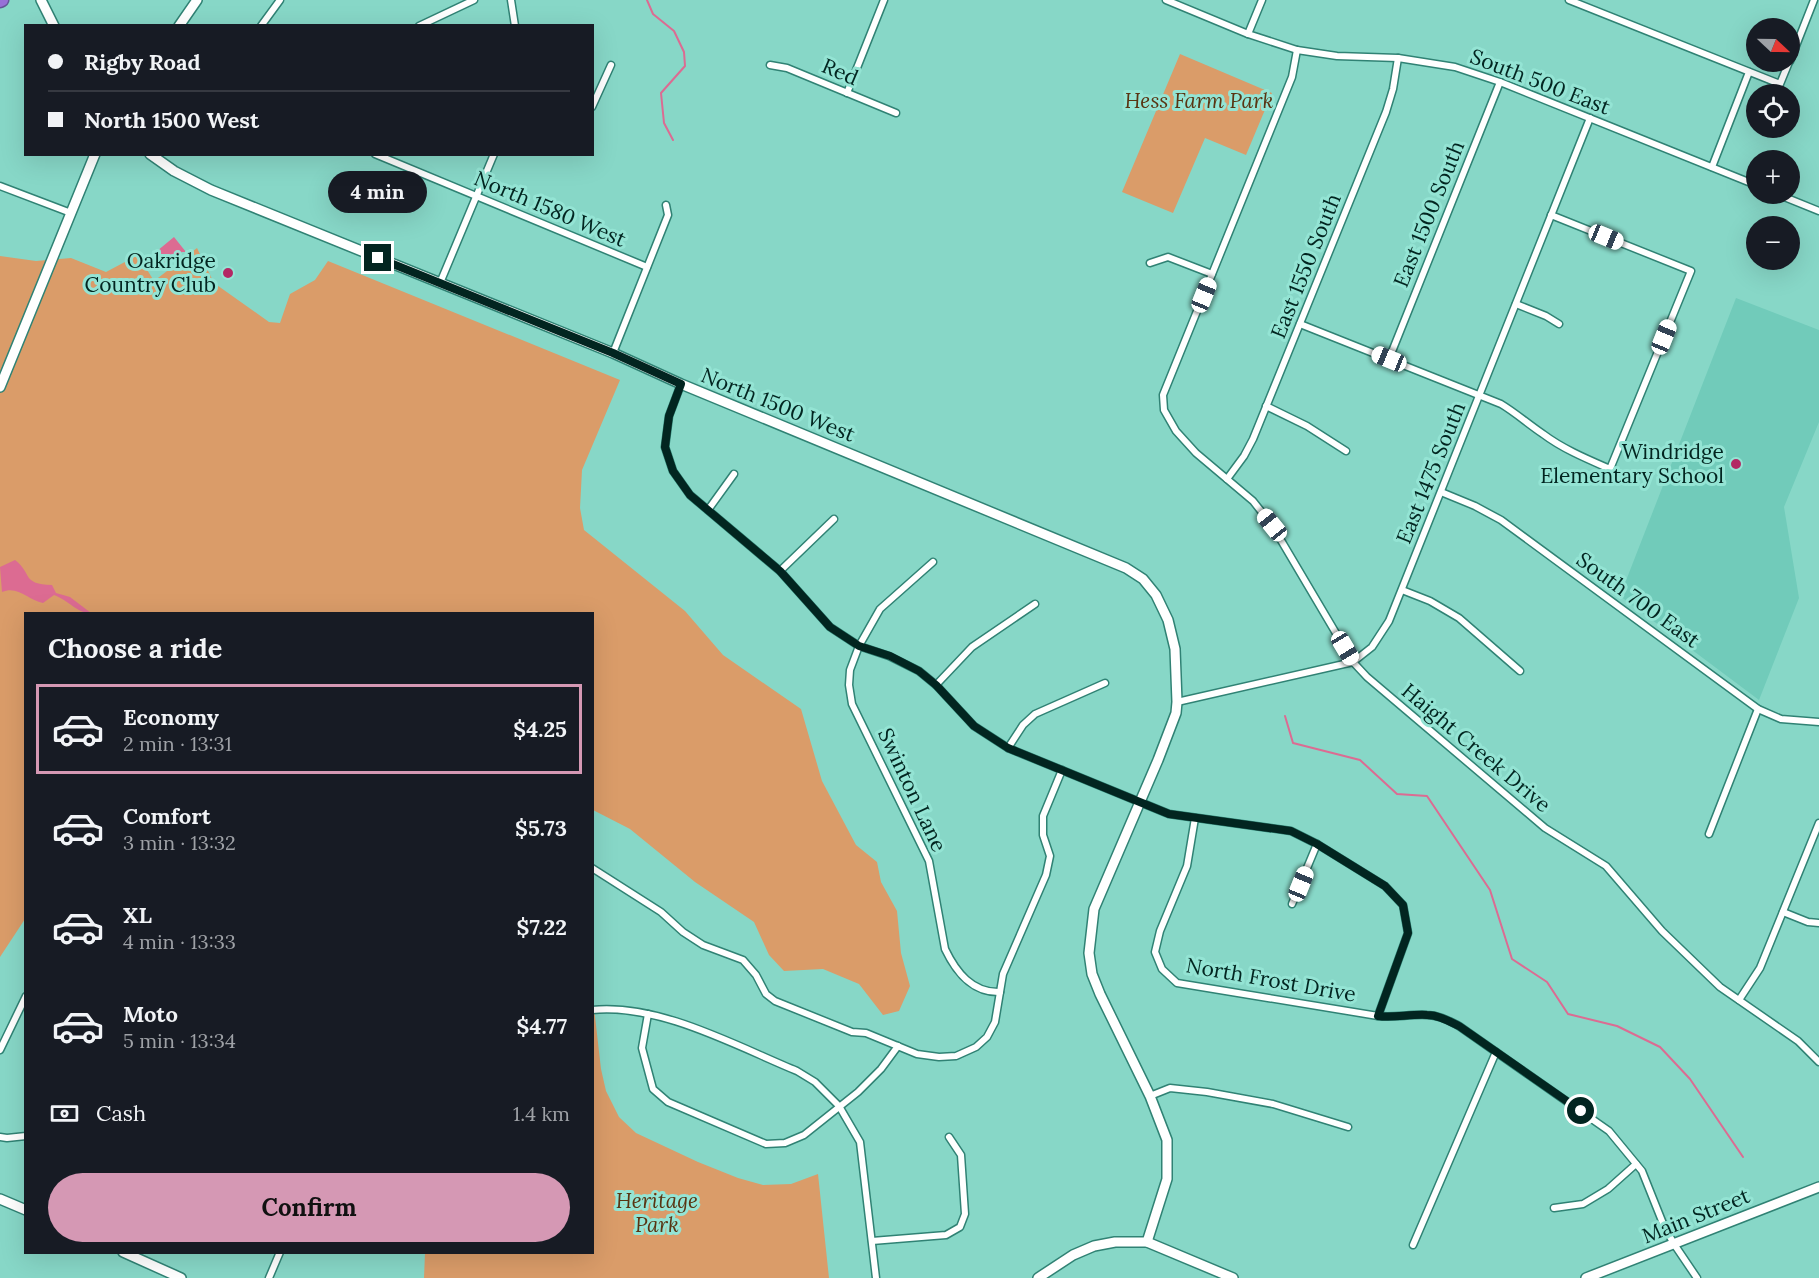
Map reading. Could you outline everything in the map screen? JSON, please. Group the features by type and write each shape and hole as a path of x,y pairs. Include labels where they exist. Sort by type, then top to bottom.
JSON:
{"street":[{"path":"41,0 50,17"},
{"path":"180,24 197,0"},
{"path":"262,24 271,9 280,0"},
{"path":"423,24 474,0"},
{"path":"511,0 515,24"},
{"path":"847,93 884,0"},
{"name":"South 500 East","path":"1166,0 1248,34 1297,50 1337,56 1398,58 1455,67 1500,82 1746,181"},
{"path":"1248,34 1262,0"},
{"path":"1569,0 1746,71"},
{"path":"1800,34 1814,0"},
{"path":"1150,263 1168,257 1212,274 1292,77 1297,50"},
{"name":"East 1550 South","path":"1227,479 1244,456 1300,324 1386,112 1393,89 1398,58"},
{"name":"Red","path":"770,65 787,68 896,114"},
{"path":"594,103 611,66"},
{"path":"1712,167 1749,72 1780,84 1785,72"},
{"name":"East 1500 South","path":"1389,359 1500,82"},
{"name":"East 1475 South","path":"1177,702 1353,662 1372,647 1389,621 1402,590 1590,118"},
{"path":"0,387 94,156"},
{"name":"North 1500 West","path":"153,156 174,171 211,190 613,353 681,384 1126,568 1143,579 1156,595 1168,620 1176,649 1176,713 1094,909 1089,953 1092,974 1150,1096 1167,1140 1167,1179 1147,1242"},
{"name":"North 1580 West","path":"380,156 647,267"},
{"path":"440,283 493,156"},
{"path":"0,186 70,213"},
{"path":"1800,203 1819,210"},
{"path":"613,353 668,215 666,206"},
{"path":"1300,324 1480,394 1518,414 1544,435 1576,454 1610,469 1691,271 1551,215"},
{"name":"Haight Creek Drive","path":"1212,274 1163,395 1164,410 1176,432 1196,453 1253,501 1272,525 1353,662 1367,677 1545,828 1606,866 1662,931 1720,987 1798,1041 1819,1062"},
{"path":"1516,304 1559,324"},
{"path":"681,384 669,416 665,447 673,471 690,495 780,571 830,627 859,646 876,650 903,662 936,685 974,726 1008,748 1169,814 1291,831 1317,844 1385,886 1403,905 1408,933 1378,1016"},
{"path":"1266,406 1307,426 1346,451"},
{"path":"708,510 734,474"},
{"name":"South 700 East","path":"1441,492 1501,520 1758,709 1781,719 1819,722"},
{"path":"780,571 834,519"},
{"name":"Swinton Lane","path":"933,562 879,609 859,646 850,670 849,684 852,704 929,861 945,949 951,962 969,983 981,990 1000,993"},
{"path":"1402,590 1430,601 1459,618 1520,671"},
{"path":"936,685 972,647 1035,604"},
{"path":"1008,748 1019,730 1035,714 1105,683"},
{"path":"1709,834 1758,709"},
{"path":"594,868 661,912 683,932 703,945 743,960 756,975 766,994 775,1001 852,1032 866,1033 917,1054 939,1057 956,1056 966,1053 987,1037 998,1012 1003,974 1046,875 1050,856 1043,835 1043,816 1062,770"},
{"name":"North Frost Drive","path":"1195,818 1187,866 1160,931 1155,952 1162,969 1177,983 1390,1018 1426,1014 1440,1017 1459,1026 1609,1131 1647,1179 1664,1226 1697,1278"},
{"path":"1739,1000 1760,968 1819,823"},
{"path":"1293,904 1317,844"},
{"path":"1783,912 1808,922 1819,923"},
{"path":"0,1050 24,1000"},
{"path":"594,1010 620,1008 671,1019 797,1071 815,1082 839,1106 860,1142 876,1278"},
{"path":"648,1014 642,1048 652,1089 668,1102 766,1144 785,1143 804,1135 873,1078 898,1046"},
{"path":"1413,1245 1496,1052"},
{"path":"1150,1096 1170,1088 1207,1092 1273,1104 1348,1127"},
{"path":"0,1137 24,1136"},
{"path":"872,1241 946,1235 960,1227 966,1214 961,1155 949,1137"},
{"path":"1554,1208 1583,1204 1608,1190 1636,1164"},
{"name":"Main Street","path":"1586,1278 1819,1187"},
{"path":"0,1199 24,1209"},
{"path":"1038,1278 1073,1255 1094,1246 1115,1242 1147,1242 1233,1278"},
{"path":"129,1254 181,1278"},
{"path":"269,1278 279,1254"}],"shaded area":[{"path":"174,237 186,252 182,252 161,269 151,256"},
{"name":"Windridge Elementary School","path":"1736,298 1819,330 1819,422 1784,507 1799,598 1759,700 1620,596"},
{"path":"15,560 31,580 52,585 56,593 70,597 90,612 77,609 54,595 43,603 13,590 2,592 0,567"}],"green space":[{"name":"Hess Farm Park","path":"1180,54 1272,93 1246,155 1205,138 1173,213 1122,192"},
{"path":"197,248 214,283 269,322 280,323 290,294 315,280 328,261 620,380 582,470 580,508 584,530 685,611 723,655 801,709 822,781 856,845 877,862 881,882 897,911 901,953 910,986 899,1011 883,1015 859,984 823,969 784,971 769,955 754,922 695,882 630,829 594,811 594,612 24,612 24,921 0,957 0,256 36,261 71,258 106,272 138,255 154,281"},
{"name":"Heritage Park","path":"594,1008 601,1069 606,1091 619,1117 636,1133 698,1162 763,1185 791,1184 818,1174 829,1278 424,1278 425,1254 594,1254"}],"waterway":[{"path":"647,0 653,14 674,31 684,52 685,66 661,93 664,123 673,140"},
{"path":"1285,716 1293,743 1360,760 1397,794 1427,796 1490,890 1512,959 1547,982 1568,1014 1617,1026 1660,1047 1690,1079 1743,1157"}],"place":[{"name":"Oakridge Country Club","path":"228,273"},
{"name":"Windridge Elementary School","path":"1736,464"}],"route":[{"path":"378,258 613,353 681,384 669,416 665,447 673,471 690,495 780,571 830,627 859,646 876,650 919,671 936,685 974,726 1008,748 1130,796 1169,814 1256,828 1291,831 1317,844 1385,886 1403,905 1408,933 1378,1016 1390,1018 1426,1014 1440,1017 1459,1026 1581,1111"}]}
